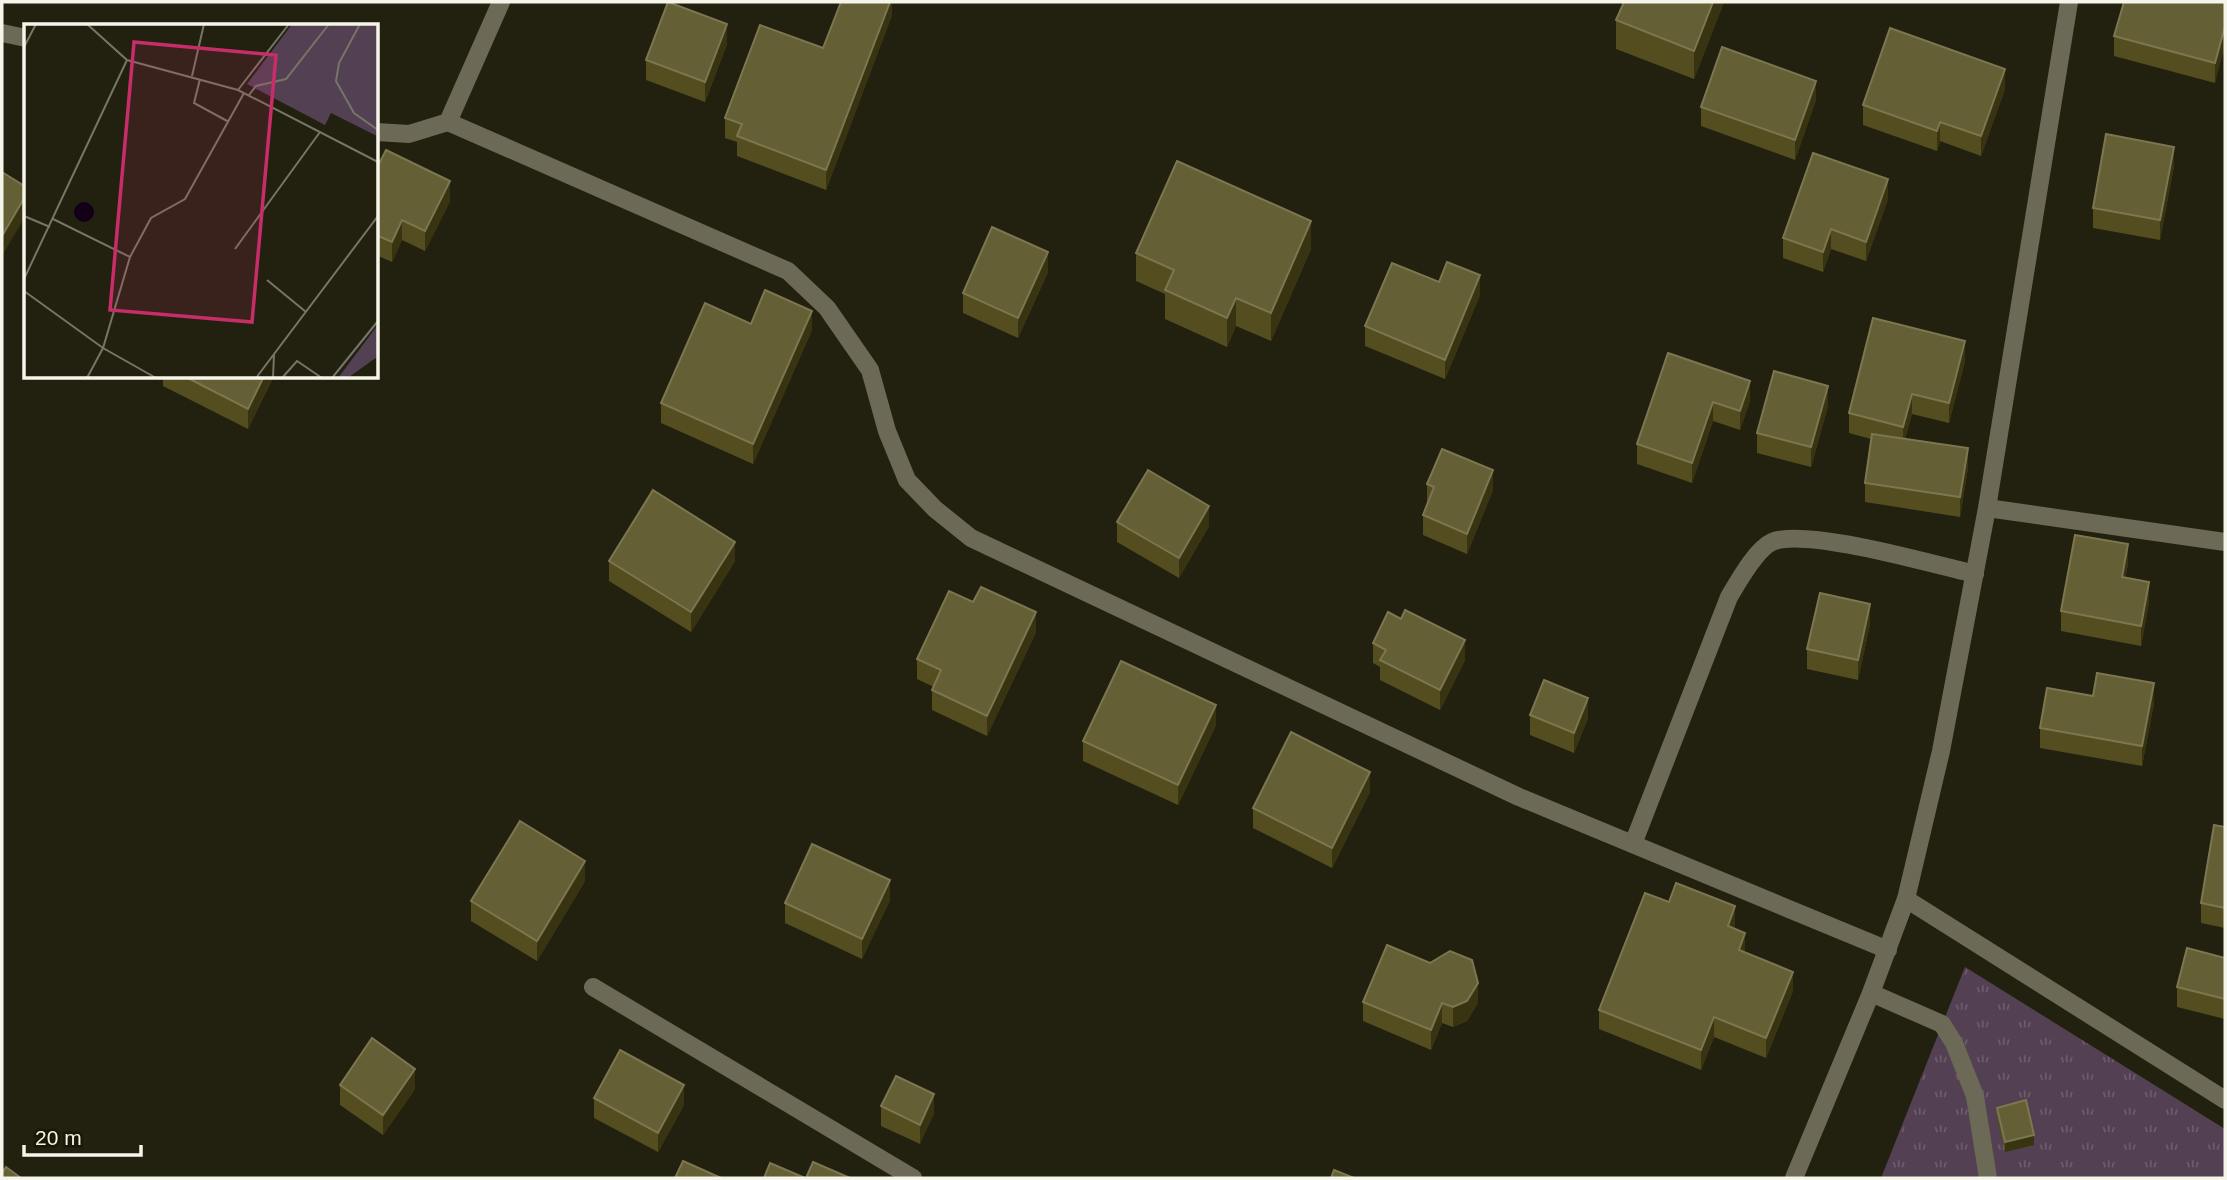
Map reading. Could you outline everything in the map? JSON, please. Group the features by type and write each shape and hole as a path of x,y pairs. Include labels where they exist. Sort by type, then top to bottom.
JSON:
{"street":[{"path":"448,122 502,2"},
{"path":"1794,1178 1871,993 1906,899 1941,751 1987,508 2069,2"},
{"path":"2,33 24,38"},
{"path":"378,132 409,134 448,122 788,271 827,308 870,370 887,431 907,480 935,509 971,538 1519,797 1888,950"},
{"path":"1987,508 2225,542"},
{"path":"1633,844 1728,597 1747,566 1772,542 1801,538 1830,541 1975,573"},
{"path":"1906,899 2225,1100"},
{"path":"593,987 913,1178"},
{"path":"1871,993 1942,1024 1954,1044 1975,1096 1988,1178"}],"green space":[{"path":"1965,967 2225,1129 2225,1178 1881,1178"}],"building":[{"path":"668,2 727,24 705,82 646,60"},
{"path":"841,2 890,2 826,170 737,136 742,124 725,118 760,25 823,48"},
{"path":"1624,2 1713,2 1694,51 1616,20"},
{"path":"2124,2 2225,2 2225,26 2215,63 2114,36"},
{"path":"1890,28 2005,69 1981,136 1940,122 1937,131 1863,105"},
{"path":"1722,47 1816,81 1795,140 1701,107"},
{"path":"2106,134 2174,147 2160,220 2093,208"},
{"path":"386,150 450,181 425,231 402,220 392,242 378,236 378,166"},
{"path":"1813,153 1888,179 1866,242 1831,229 1823,252 1783,238"},
{"path":"1177,161 1311,221 1271,313 1236,298 1227,318 1165,290 1174,270 1136,253"},
{"path":"2,172 24,186 24,198 2,236"},
{"path":"992,227 1048,252 1018,318 963,293"},
{"path":"1447,262 1480,275 1445,360 1365,326 1392,263 1439,282"},
{"path":"765,290 812,311 753,444 661,403 705,303 751,324"},
{"path":"1873,318 1965,341 1949,403 1912,394 1903,427 1849,413"},
{"path":"1668,353 1750,381 1740,411 1713,402 1692,463 1637,444"},
{"path":"1774,371 1828,386 1811,447 1757,433"},
{"path":"188,378 263,378 248,409"},
{"path":"1872,434 1968,448 1960,497 1865,483"},
{"path":"1442,449 1493,470 1467,534 1423,515 1434,487 1427,484"},
{"path":"1148,470 1209,506 1179,558 1117,522"},
{"path":"653,490 735,542 691,612 609,561"},
{"path":"2075,535 2128,544 2122,577 2149,582 2141,626 2061,611"},
{"path":"981,587 1036,612 987,716 932,690 941,670 917,659 949,591 973,602"},
{"path":"1820,593 1870,604 1858,660 1807,649"},
{"path":"1405,610 1465,640 1440,690 1380,660 1386,650 1373,643 1388,612 1401,619"},
{"path":"1121,661 1216,705 1178,785 1083,741"},
{"path":"2097,673 2154,683 2142,746 2040,728 2047,688 2093,696"},
{"path":"1544,680 1588,698 1574,733 1530,715"},
{"path":"1291,732 1370,772 1332,848 1253,808"},
{"path":"520,821 585,861 537,941 471,901"},
{"path":"2214,825 2225,827 2225,908 2201,903"},
{"path":"812,844 890,880 862,939 785,903"},
{"path":"1676,883 1735,906 1728,926 1745,933 1739,950 1793,972 1766,1038 1714,1017 1701,1050 1599,1010 1645,893 1669,902"},
{"path":"1387,945 1430,963 1450,951 1472,960 1478,983 1467,1001 1453,1007 1442,1003 1431,1030 1363,1002"},
{"path":"2187,948 2225,958 2225,999 2177,987"},
{"path":"372,1038 415,1069 383,1115 340,1085"},
{"path":"620,1050 684,1085 658,1133 594,1098"},
{"path":"896,1076 934,1094 920,1125 881,1106"},
{"path":"2026,1100 2034,1135 2005,1142 1997,1108"},
{"path":"683,1161 721,1178 675,1178"},
{"path":"813,1162 850,1178 806,1178"},
{"path":"770,1163 805,1178 764,1178"},
{"path":"6,1167 21,1178 2,1178"},
{"path":"1334,1170 1354,1178 1331,1178"}]}
